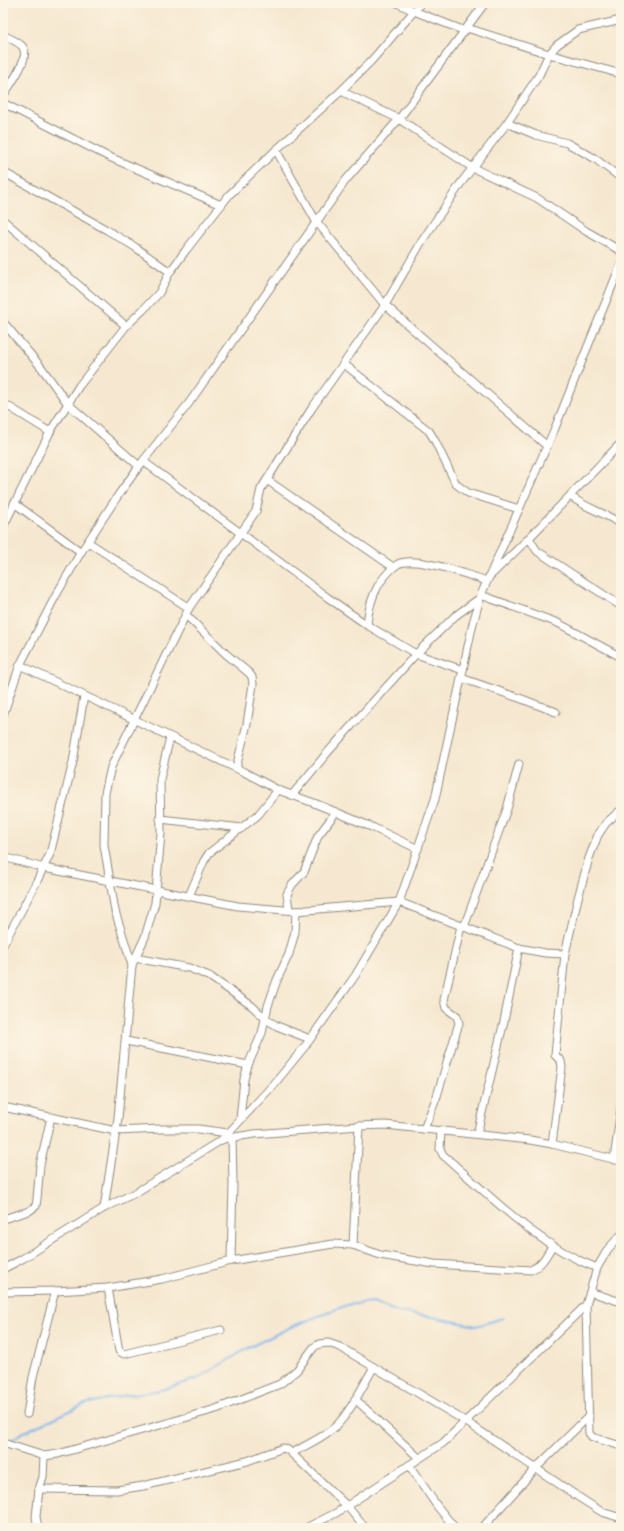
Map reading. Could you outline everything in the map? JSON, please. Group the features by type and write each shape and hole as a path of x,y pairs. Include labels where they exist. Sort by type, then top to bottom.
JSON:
{"street":[{"path":"397,3 414,11 466,29 621,74"},
{"path":"3,527 50,432 79,386 126,326 155,298 170,272 221,205 229,195 341,91 372,60 421,3"},
{"path":"3,715 20,666 55,597 81,552 141,463 189,403 346,180 399,119 484,3"},
{"path":"134,961 115,911 109,880 104,845 105,793 111,767 120,746 189,608 256,511 261,489 312,408 385,305 422,241 473,168 507,123 539,75 549,54 557,45 576,31 621,20"},
{"path":"3,35 21,45 25,50 25,56 21,65 3,96"},
{"path":"341,91 399,119 473,168 537,198 586,231 621,251"},
{"path":"3,103 107,156 221,205"},
{"path":"507,123 536,135 567,143 594,158 621,178"},
{"path":"276,150 316,221 385,305 547,446"},
{"path":"3,172 107,230 135,247 170,272"},
{"path":"3,220 126,326"},
{"path":"3,1269 22,1259 104,1208 135,1193 228,1136 240,1120 275,1083 310,1040 355,976 399,902 435,799 480,596 547,446 621,264"},
{"path":"3,322 41,367 68,404 141,463 241,533 367,625 416,654 463,670"},
{"path":"344,364 428,431 456,484 460,488 468,493 519,508"},
{"path":"3,403 50,432"},
{"path":"487,580 621,443"},
{"path":"268,480 393,567"},
{"path":"570,496 580,503 601,512 621,524"},
{"path":"14,503 81,552"},
{"path":"529,538 537,551 621,606"},
{"path":"88,542 189,608"},
{"path":"367,625 368,610 377,588 384,576 399,563 410,562 429,564 487,580"},
{"path":"292,794 416,654 455,616 480,596"},
{"path":"480,596 558,623 621,657"},
{"path":"186,615 252,677 253,684 247,724 236,768"},
{"path":"20,666 236,768 278,790 292,794 374,828 418,850"},
{"path":"461,678 556,712"},
{"path":"3,945 50,854 71,769 84,696"},
{"path":"104,1208 116,1131 134,961 145,936 155,903 161,833 160,779 170,737"},
{"path":"424,1129 437,1096 459,1024 457,1016 446,1008 444,1000 462,926 507,809 519,764"},
{"path":"190,896 209,853 258,815 278,790"},
{"path":"552,1144 562,1067 561,1061 555,1055 565,954 578,898 598,835 606,824 621,810"},
{"path":"240,1120 244,1079 248,1065 262,1033 268,1006 277,980 289,954 295,932 293,910 287,894 292,885 304,872 318,836 336,812"},
{"path":"160,819 242,828"},
{"path":"3,857 44,868 238,906 293,910 399,902 519,948 545,953 565,954"},
{"path":"477,1134 504,1021 519,948"},
{"path":"134,961 189,968 209,976 252,1006 266,1019 277,1026 310,1040"},
{"path":"126,1041 248,1065"},
{"path":"3,1107 116,1131 198,1129 228,1136 384,1125 477,1134 552,1144 617,1160 621,1108"},
{"path":"3,1219 29,1211 36,1206 38,1199 40,1165 51,1117"},
{"path":"353,1245 359,1126"},
{"path":"441,1130 440,1149 442,1155 513,1217 552,1246 581,1262 597,1268"},
{"path":"228,1136 234,1183 230,1261"},
{"path":"621,1235 608,1249 597,1268 586,1305 589,1429 592,1437 621,1446"},
{"path":"3,1292 108,1288 162,1279 230,1261 333,1244 353,1245 380,1254 434,1264 531,1270 538,1268 552,1246"},
{"path":"108,1288 119,1351 124,1354 221,1330"},
{"path":"27,1414 33,1377 55,1291"},
{"path":"590,1292 621,1302"},
{"path":"306,1528 346,1506 443,1443 586,1305"},
{"path":"3,1443 44,1456 58,1454 216,1409 280,1384 297,1370 314,1348 319,1344 328,1343 340,1347 465,1421 602,1512 621,1518"},
{"path":"292,1453 337,1425 374,1367"},
{"path":"354,1399 419,1458"},
{"path":"482,1528 536,1468 589,1416"},
{"path":"39,1490 117,1490 142,1486 247,1461 283,1448 292,1453 346,1506 366,1528"},
{"path":"38,1528 36,1517 39,1490 43,1477 44,1456"},
{"path":"408,1465 437,1506 455,1528"}],"waterway":[{"path":"8,1442 22,1433 85,1404 121,1396 161,1390 197,1379 248,1348 291,1327 347,1305 373,1302 398,1312 433,1317 476,1326 503,1318"}]}
